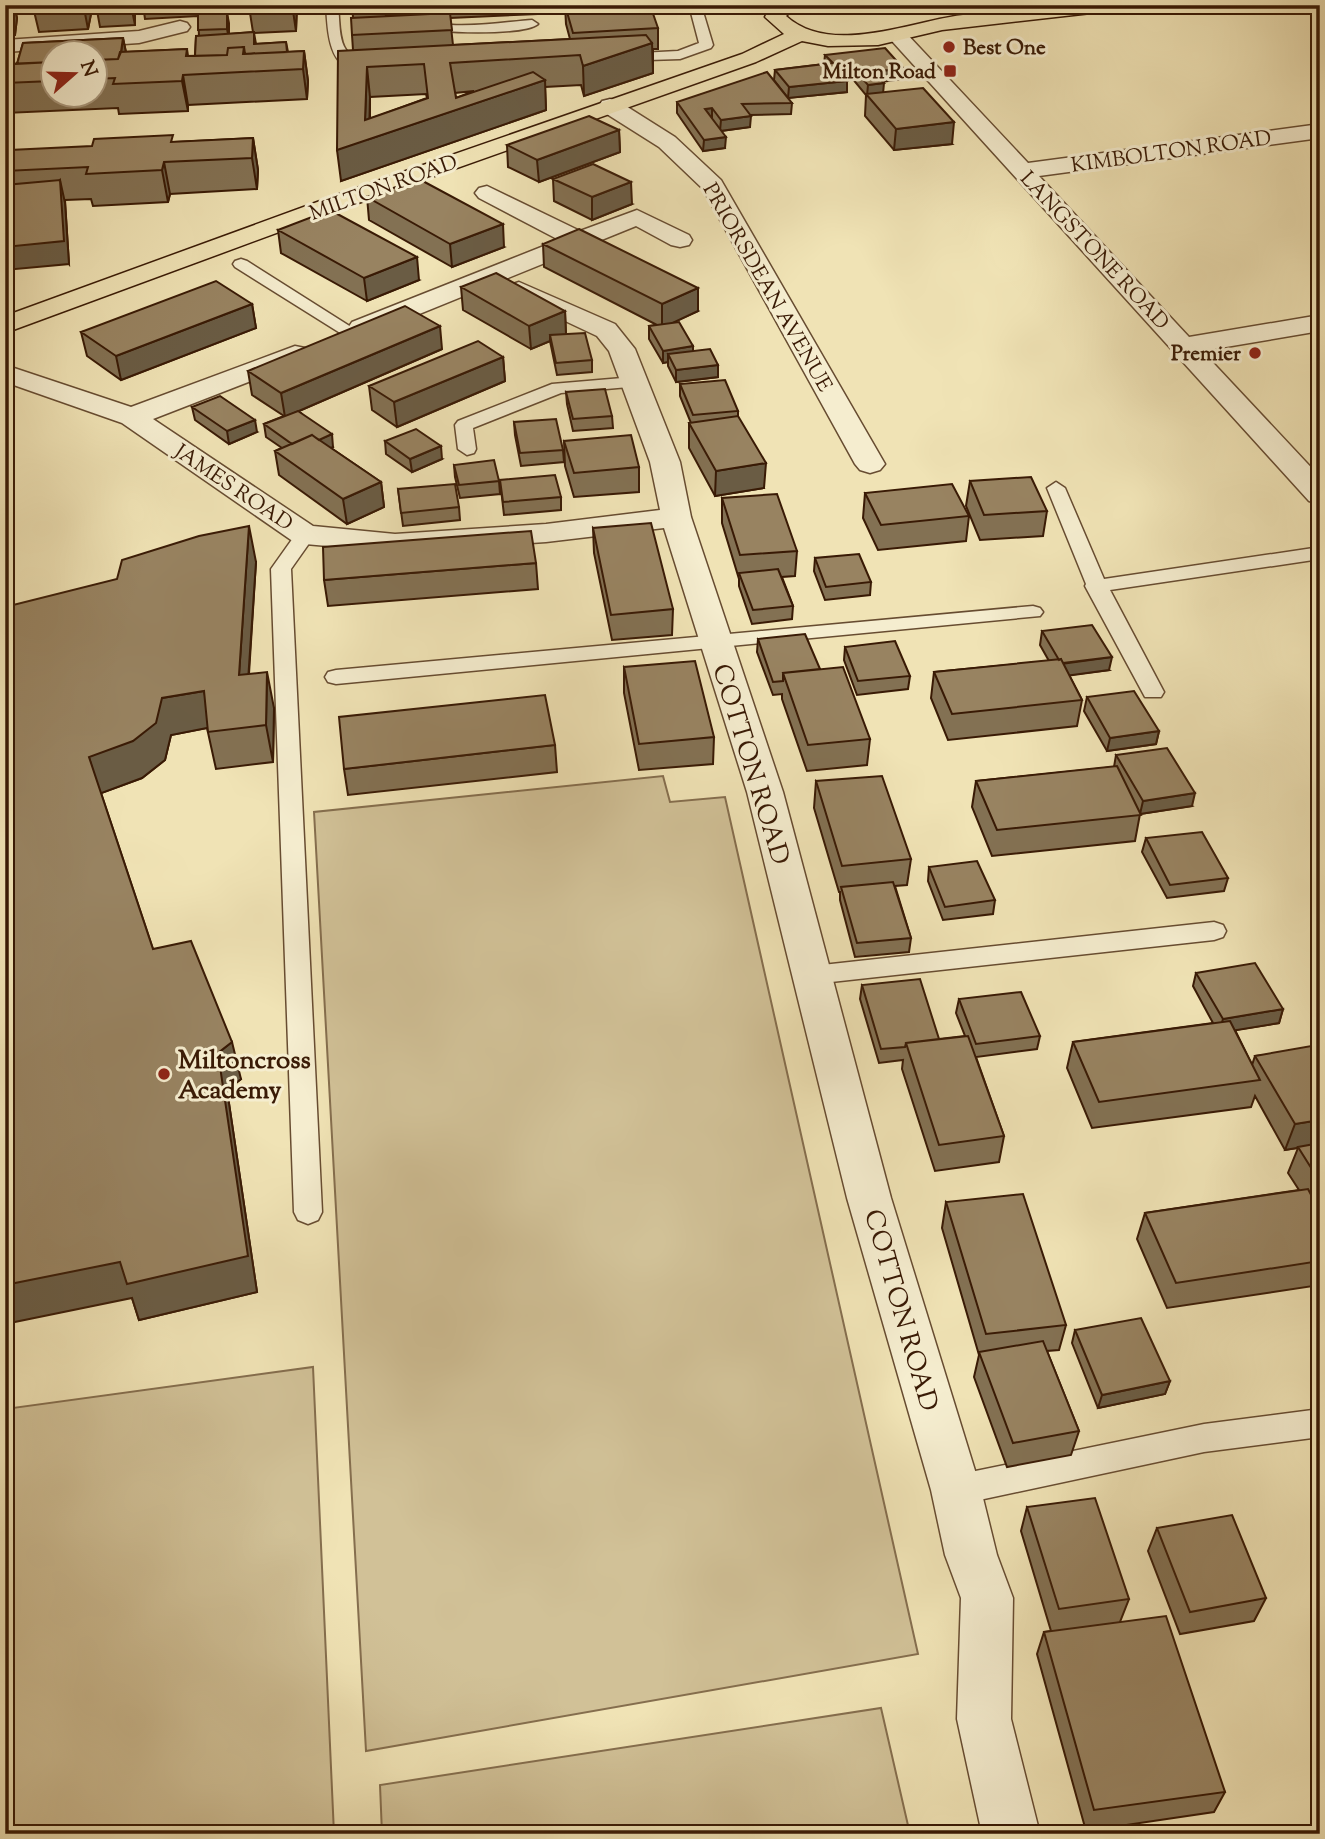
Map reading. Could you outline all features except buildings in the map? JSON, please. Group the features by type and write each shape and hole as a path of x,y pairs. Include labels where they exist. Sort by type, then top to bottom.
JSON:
{"main road":[{"path":"787,5 779,8 775,17 780,25 799,35 828,39 898,36 924,31 939,24 1109,5"},
{"path":"928,6 939,14 939,24"},
{"name":"MILTON ROAD","path":"5,325 750,58 799,35"}],"street":[{"path":"5,46 139,37 180,27"},
{"name":"LANGSTONE ROAD","path":"898,36 1320,495"},
{"name":"PRIORSDEAN AVENUE","path":"611,106 667,142 713,185 870,464"},
{"name":"KIMBOLTON ROAD","path":"1021,171 1320,131"},
{"path":"487,193 579,240"},
{"path":"5,373 132,417 492,277 637,217 680,240"},
{"name":"COTTON ROAD","path":"492,277 606,330 622,349 665,462 676,517 714,642 765,792 869,1198 956,1490 971,1555 987,1598 984,1719 1011,1834"},
{"path":"1184,345 1320,323"},
{"name":"JAMES ROAD","path":"132,417 305,535 395,543 546,533 676,517"}],"lane":[{"path":"332,5 336,49 350,63 372,69 385,68"},
{"path":"395,5 396,13 405,21 424,27 532,24"},
{"path":"603,59 680,55 696,51 706,45 695,5"},
{"path":"241,264 351,332"},
{"path":"467,449 464,425 558,388 634,382"},
{"path":"1056,488 1074,540 1095,586 1153,692"},
{"path":"305,535 281,569 308,1212"},
{"path":"1095,586 1320,552"},
{"path":"336,677 1032,612"},
{"path":"813,975 1214,931"},
{"path":"956,1490 1204,1438 1320,1423"}],"shaded area":[{"path":"663,776 670,802 725,797 918,1654 366,1751 314,812"},
{"path":"313,1367 334,1834 5,1834 5,1409"},
{"path":"881,1708 910,1834 382,1834 380,1785"}],"place":[{"name":"Best One","path":"949,47"},
{"name":"Milton Road","path":"950,71"},
{"name":"Premier","path":"1255,353"},
{"name":"Miltoncross Academy","path":"164,1074"}]}
